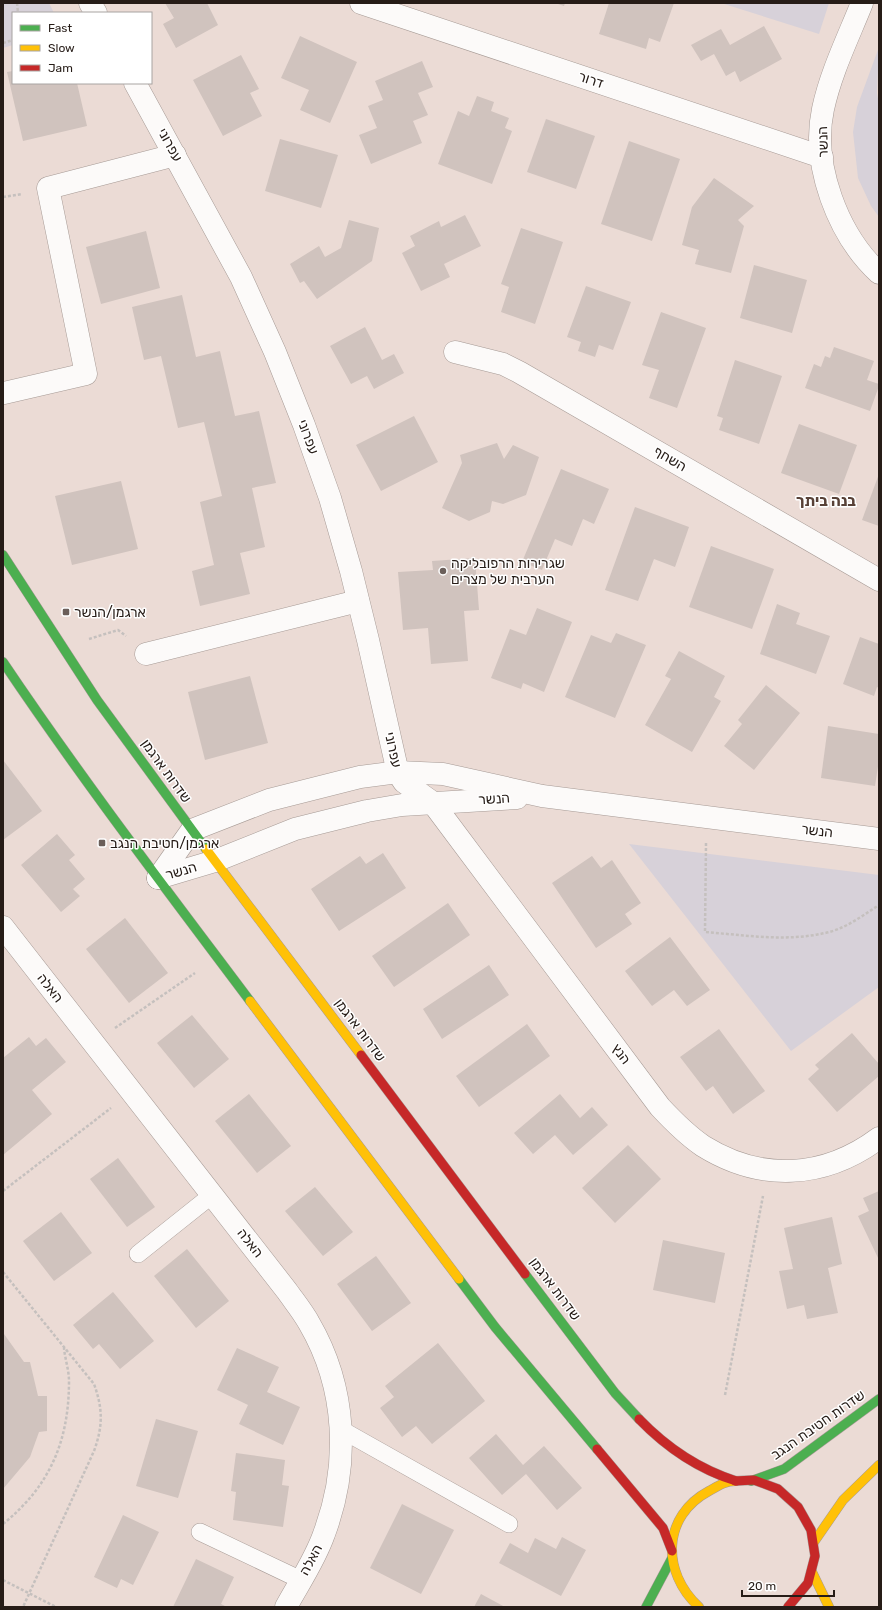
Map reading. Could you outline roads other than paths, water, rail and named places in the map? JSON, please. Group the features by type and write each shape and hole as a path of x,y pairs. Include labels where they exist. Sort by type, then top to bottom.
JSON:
{"street":[{"path":"90,3 95,12"},
{"name":"דרור","path":"360,3 822,157"},
{"name":"הנשר","path":"862,3 830,84 823,110 821,141 822,157 824,172 833,204 848,235 869,264 879,273"},
{"name":"עפרוני","path":"136,84 241,277 275,352 304,425 330,498 358,601 398,772 404,782 422,794 432,804"},
{"path":"4,393 86,374 48,188 175,155"},
{"name":"השחף","path":"455,352 503,364 519,372 879,580"},
{"name":"שדרות ארגמן","path":"3,555 61,648 103,709 215,861 615,1393 650,1429 682,1456 710,1472 736,1480"},
{"path":"146,654 358,601"},
{"path":"3,662 52,734 158,878 495,1327 663,1528 672,1555 677,1579 688,1596 699,1607"},
{"name":"הנשר","path":"158,878 192,830 269,800 360,777 398,772 443,774 542,796 879,839"},
{"name":"הנשר","path":"158,878 215,861 274,837 330,819 402,805 542,796"},
{"name":"הנץ","path":"432,804 660,1107 680,1127 702,1145 727,1159 754,1168 782,1172 812,1170 842,1160 879,1138"},
{"name":"האלה","path":"3,927 287,1291 309,1323 326,1358 337,1394 342,1430 341,1466 335,1502 324,1535 286,1607"},
{"name":"שדרות חטיבת הנגב","path":"751,1480 784,1469 879,1399"},
{"path":"814,1542 824,1525 842,1501 879,1465"},
{"path":"646,1607 672,1555 677,1524 693,1500 715,1485 736,1480 751,1480 771,1485 794,1500 810,1524 815,1551 812,1572 803,1591 788,1607"},
{"path":"812,1572 830,1607"}],"lane":[{"path":"138,1254 212,1195"},
{"path":"342,1430 510,1524"},
{"path":"200,1532 301,1580"}],"place":[{"name":"שגרירות הרפובליקה הערבית של מצרים","path":"443,571"},
{"name":"ארגמן/הנשר","path":"66,612"},
{"name":"ארגמן/חטיבת הנגב","path":"102,843"}],"district":[{"name":"בנה ביתך","path":"826,501"}]}
